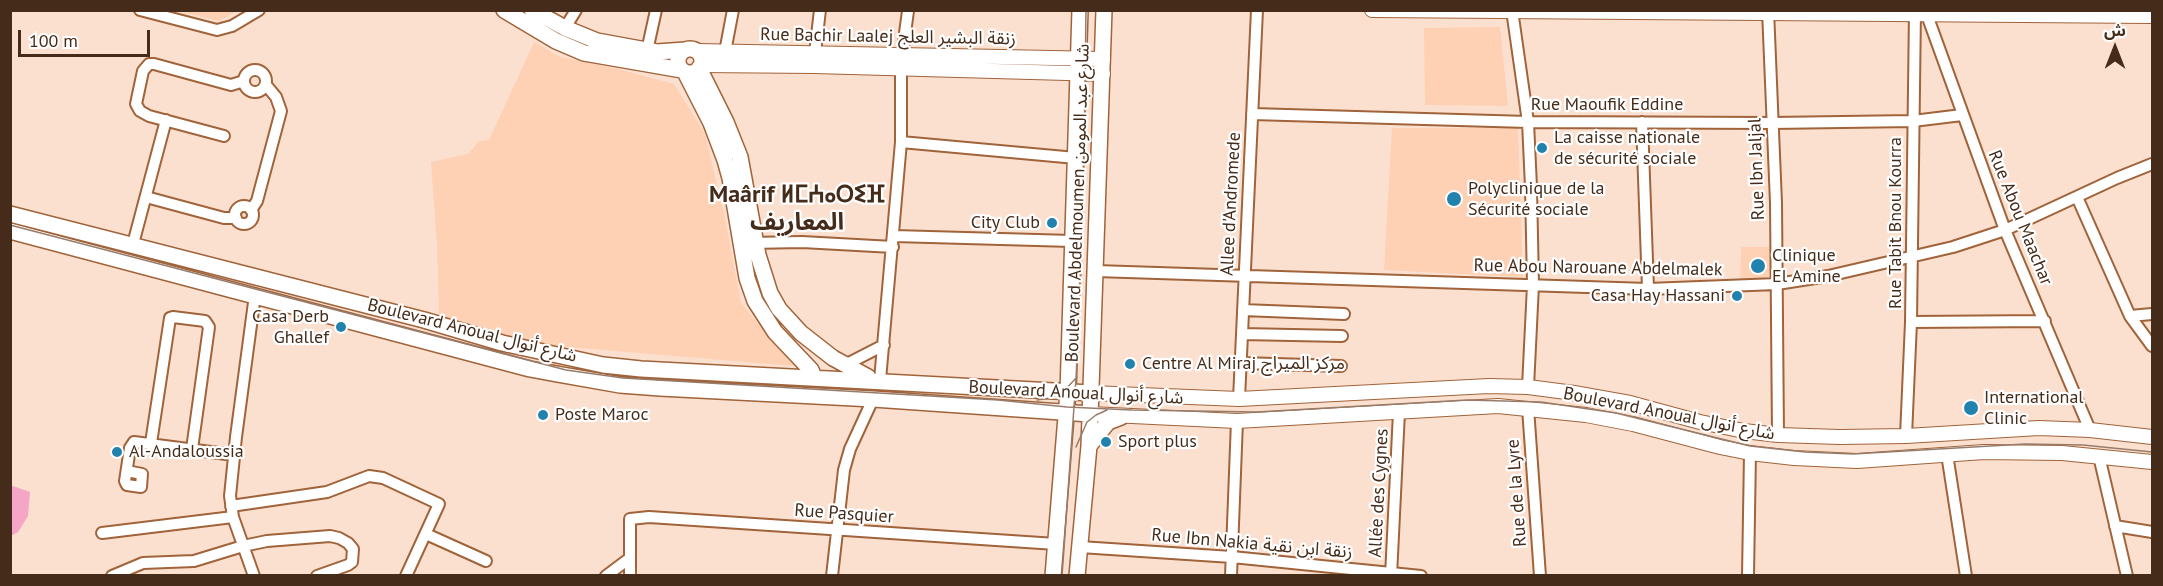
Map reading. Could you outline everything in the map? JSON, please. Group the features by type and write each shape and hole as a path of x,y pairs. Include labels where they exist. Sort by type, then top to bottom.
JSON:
{"main road":[{"path":"504,10 556,41 584,53 692,63"},
{"path":"532,10 565,28 597,41 647,51 666,52 692,63 726,122 740,157 750,290 755,302 775,332 811,370 814,377"},
{"name":"Boulevard Abdelmoumen شارع عبد المومن","path":"1053,576 1067,414 1080,10"},
{"name":"Boulevard Abdelmoumen شارع عبد المومن","path":"1077,576 1089,446 1104,10"},
{"name":"Boulevard Anoual شارع أنوال","path":"10,214 424,320 502,343 586,361 641,369 1016,387 1091,393"},
{"name":"Boulevard Anoual شارع أنوال","path":"10,231 530,369 557,374 650,387 1090,414"},
{"path":"748,243 779,309 801,333 845,365 877,380"},
{"path":"1016,387 1052,383 1069,367"},
{"path":"1089,446 1108,422 1121,417"}],"street":[{"path":"140,10 217,30 232,26 259,10"},
{"path":"565,28 576,10"},
{"path":"647,51 656,10"},
{"path":"725,52 734,10"},
{"path":"815,60 820,10"},
{"name":"Allee d'Andromede","path":"1239,399 1257,10"},
{"path":"1372,10 2152,16"},
{"path":"877,380 884,345 893,241 901,142 902,62 908,11"},
{"path":"1512,11 1528,122 1533,285 1528,387"},
{"name":"Rue Ibn Jaljal","path":"1768,12 1777,284 1778,435"},
{"name":"Rue Abou Maachar","path":"1919,14 2090,430"},
{"name":"Rue Tabit Bnou Kourra","path":"1906,436 1911,322 1913,121 1919,14"},
{"name":"Rue Bachir Laalej زنقة البشير العلج","path":"692,63 725,52 815,60"},
{"name":"Rue Bachir Laalej زنقة البشير العلج","path":"692,63 815,60 1103,66"},
{"path":"146,197 224,218 236,218 240,223 249,223 281,111 279,102 266,85 266,78 259,70 249,72 244,81 231,85 149,64 143,70 137,92 137,108 144,114 224,136"},
{"path":"244,81 247,88 253,92 261,91 266,85"},
{"name":"Rue Maoufik Eddine","path":"1252,114 1528,122 1772,123 1913,121 1962,115"},
{"path":"133,244 166,120"},
{"path":"1642,122 1648,289"},
{"path":"901,142 1076,158"},
{"name":"Rue Abou Narouane Abdelmalek","path":"1096,271 1648,289 1777,284 1827,276 1912,257 2006,230 2117,178 2152,165"},
{"path":"2077,197 2130,316 2152,346"},
{"path":"748,243 1072,242"},
{"path":"254,576 232,511 234,455 255,296"},
{"path":"1243,310 1344,314"},
{"path":"2130,316 2152,314"},
{"path":"151,443 170,318 205,321 209,327 192,449"},
{"path":"1911,322 2044,321"},
{"path":"1242,334 1342,336"},
{"path":"845,365 884,345"},
{"path":"1241,363 1341,366"},
{"name":"Boulevard Anoual شارع أنوال","path":"1091,393 1239,399 1489,386 1528,387 1630,403 1700,422 1778,435 1906,436 2039,428 2090,430 2152,437"},
{"path":"832,576 841,487 847,459 873,399"},
{"name":"Boulevard Anoual شارع أنوال","path":"1090,414 1237,421 1480,406 1528,408 1610,419 1750,453 1805,459 1857,460 1984,452 2099,456 2152,462"},
{"name":"Rue de la Lyre","path":"1528,408 1539,576"},
{"name":"Allée des Cygnes","path":"1391,574 1399,412"},
{"path":"1231,576 1237,421"},
{"path":"127,471 131,444 134,442 234,455"},
{"path":"1748,576 1750,453"},
{"path":"1947,454 1966,576"},
{"path":"2099,456 2127,576"},
{"path":"102,533 327,492 369,476 376,476 439,504 406,576"},
{"name":"Rue Pasquier","path":"630,558 630,519 649,517 1056,544"},
{"path":"2115,526 2152,531"},
{"path":"426,534 486,561"},
{"path":"112,576 143,563 194,561 243,546 275,540 315,537 339,538 348,543 353,549 352,562 348,566 317,576"},
{"name":"Rue Ibn Nakia زنقة ابن نقية","path":"1080,547 1232,557 1421,576"},
{"path":"606,576 630,558"},
{"path":"630,558 630,576"}],"shaded area":[{"path":"238,10 219,21 178,11"},
{"path":"1500,27 1508,106 1425,105 1424,28"},
{"path":"534,42 560,57 674,84 705,134 725,218 741,303 794,366 543,345 439,316 431,162 468,154 479,141 489,140"},
{"name":"Polyclinique de la Sécurité sociale","path":"1392,128 1518,128 1523,277 1384,270"},
{"name":"Clinique El Amine","path":"1741,247 1774,247 1775,284 1740,285"},
{"path":"10,485 30,492 28,516 18,532 11,536"}],"tram line":[{"path":"1062,576 1076,379 1083,225 1086,10"},
{"path":"10,225 566,370 623,378 1132,410 1257,412 1467,400 1541,402 1616,413 1750,446 1805,452 1853,454 2025,444 2083,445 2152,452"},
{"path":"1037,400 1050,398 1064,391 1077,377"},
{"path":"1076,447 1087,422 1107,410"}],"place":[{"name":"La caisse nationale de sécurité sociale","path":"1542,148"},
{"name":"Polyclinique de la Sécurité sociale","path":"1454,199"},
{"name":"City Club","path":"1052,223"},
{"name":"Clinique El Amine","path":"1758,266"},
{"name":"Casa Hay Hassani","path":"1737,296"},
{"name":"Casa Derb Ghallef","path":"341,327"},
{"name":"Centre Al Miraj مركز الميراج","path":"1130,364"},
{"name":"International Clinic","path":"1971,408"},
{"name":"Poste Maroc","path":"543,415"},
{"name":"Sport plus","path":"1106,442"},
{"name":"Al-Andaloussia","path":"117,452"}],"district":[{"name":"Maârif ⵍⵎⵄⴰⵔⵉⴼ المعاريف","path":"797,209"}]}
